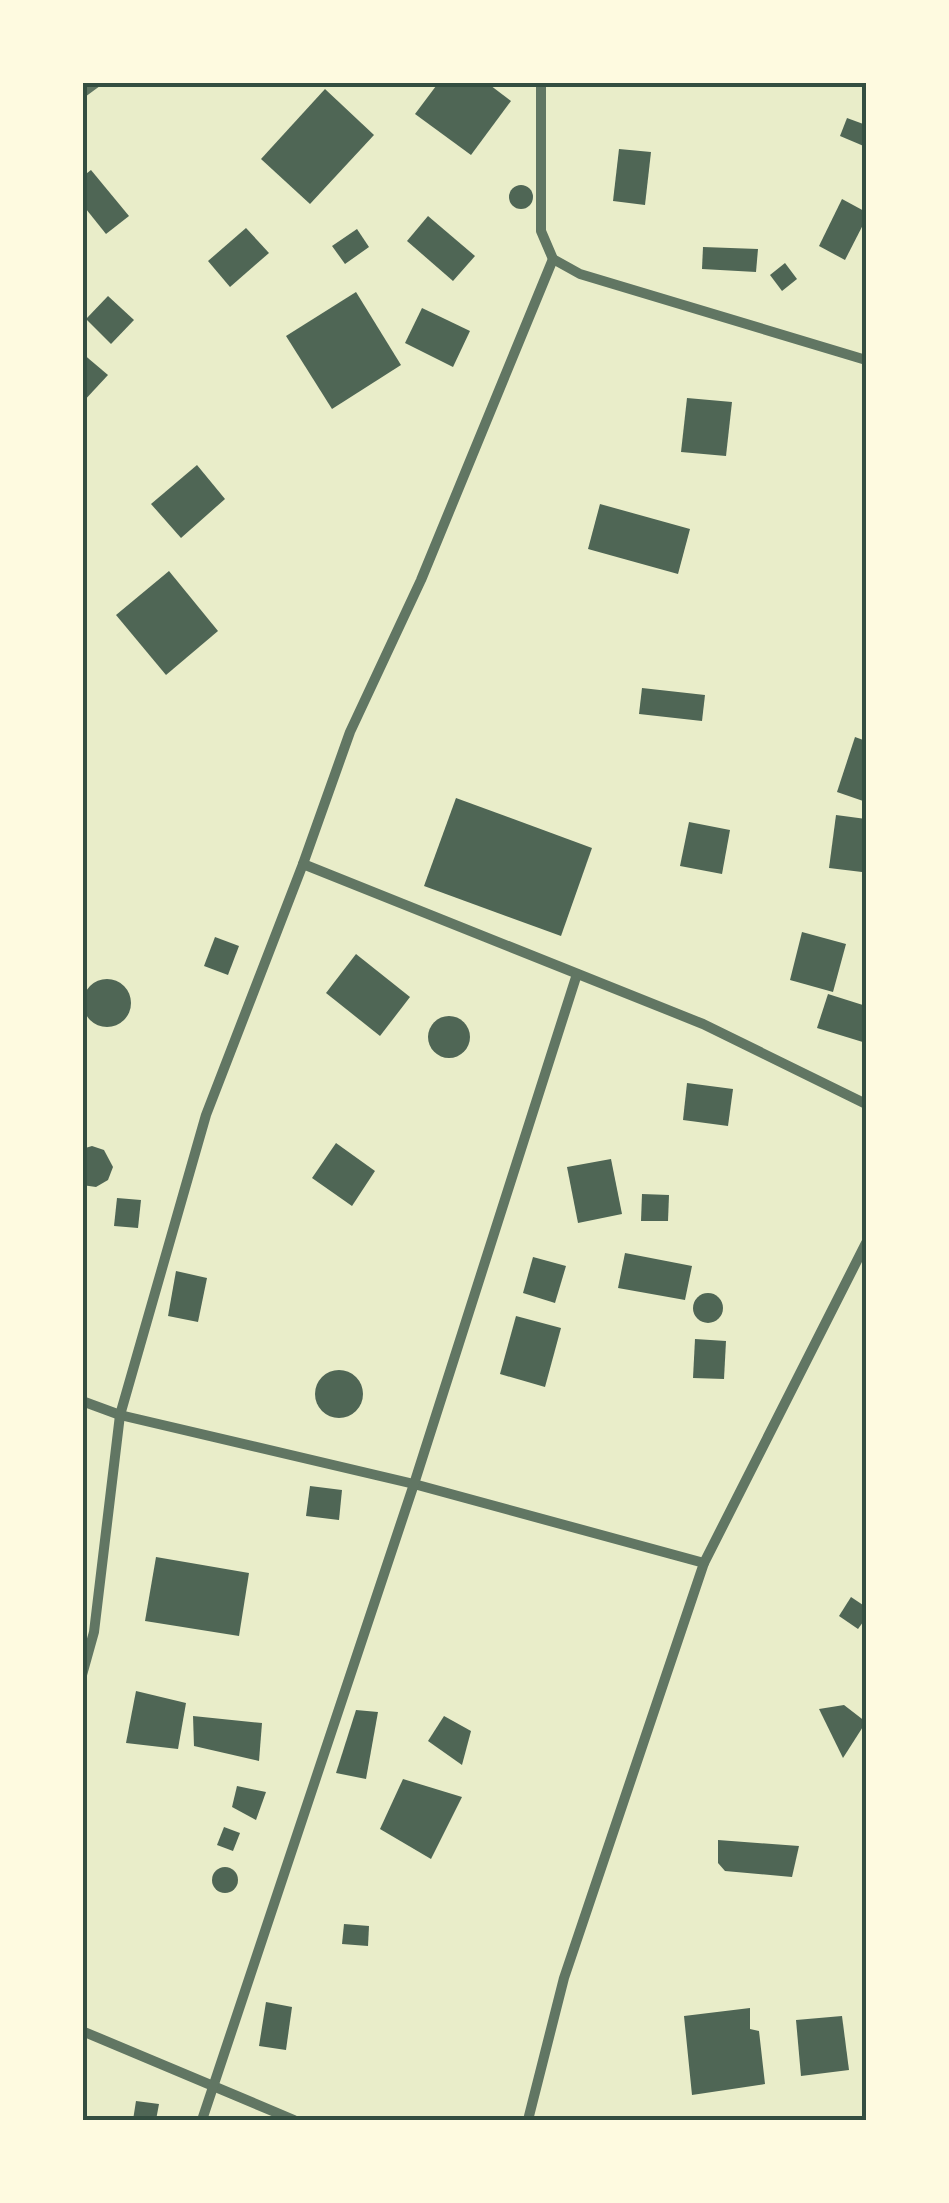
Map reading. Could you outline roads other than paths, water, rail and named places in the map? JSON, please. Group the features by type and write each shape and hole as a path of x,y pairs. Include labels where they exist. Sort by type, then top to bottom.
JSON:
{"street":[{"path":"82,93 97,82"},
{"path":"542,82 541,231 553,259 580,274 866,360"},
{"path":"82,1675 94,1632 120,1415 206,1115 350,732 422,580 553,259"},
{"path":"302,864 703,1024 866,1104"},
{"path":"202,2120 414,1484 577,974"},
{"path":"528,2120 564,1978 704,1563 866,1243"},
{"path":"82,1402 120,1415 414,1484 704,1563"},
{"path":"82,2031 294,2120"}]}
